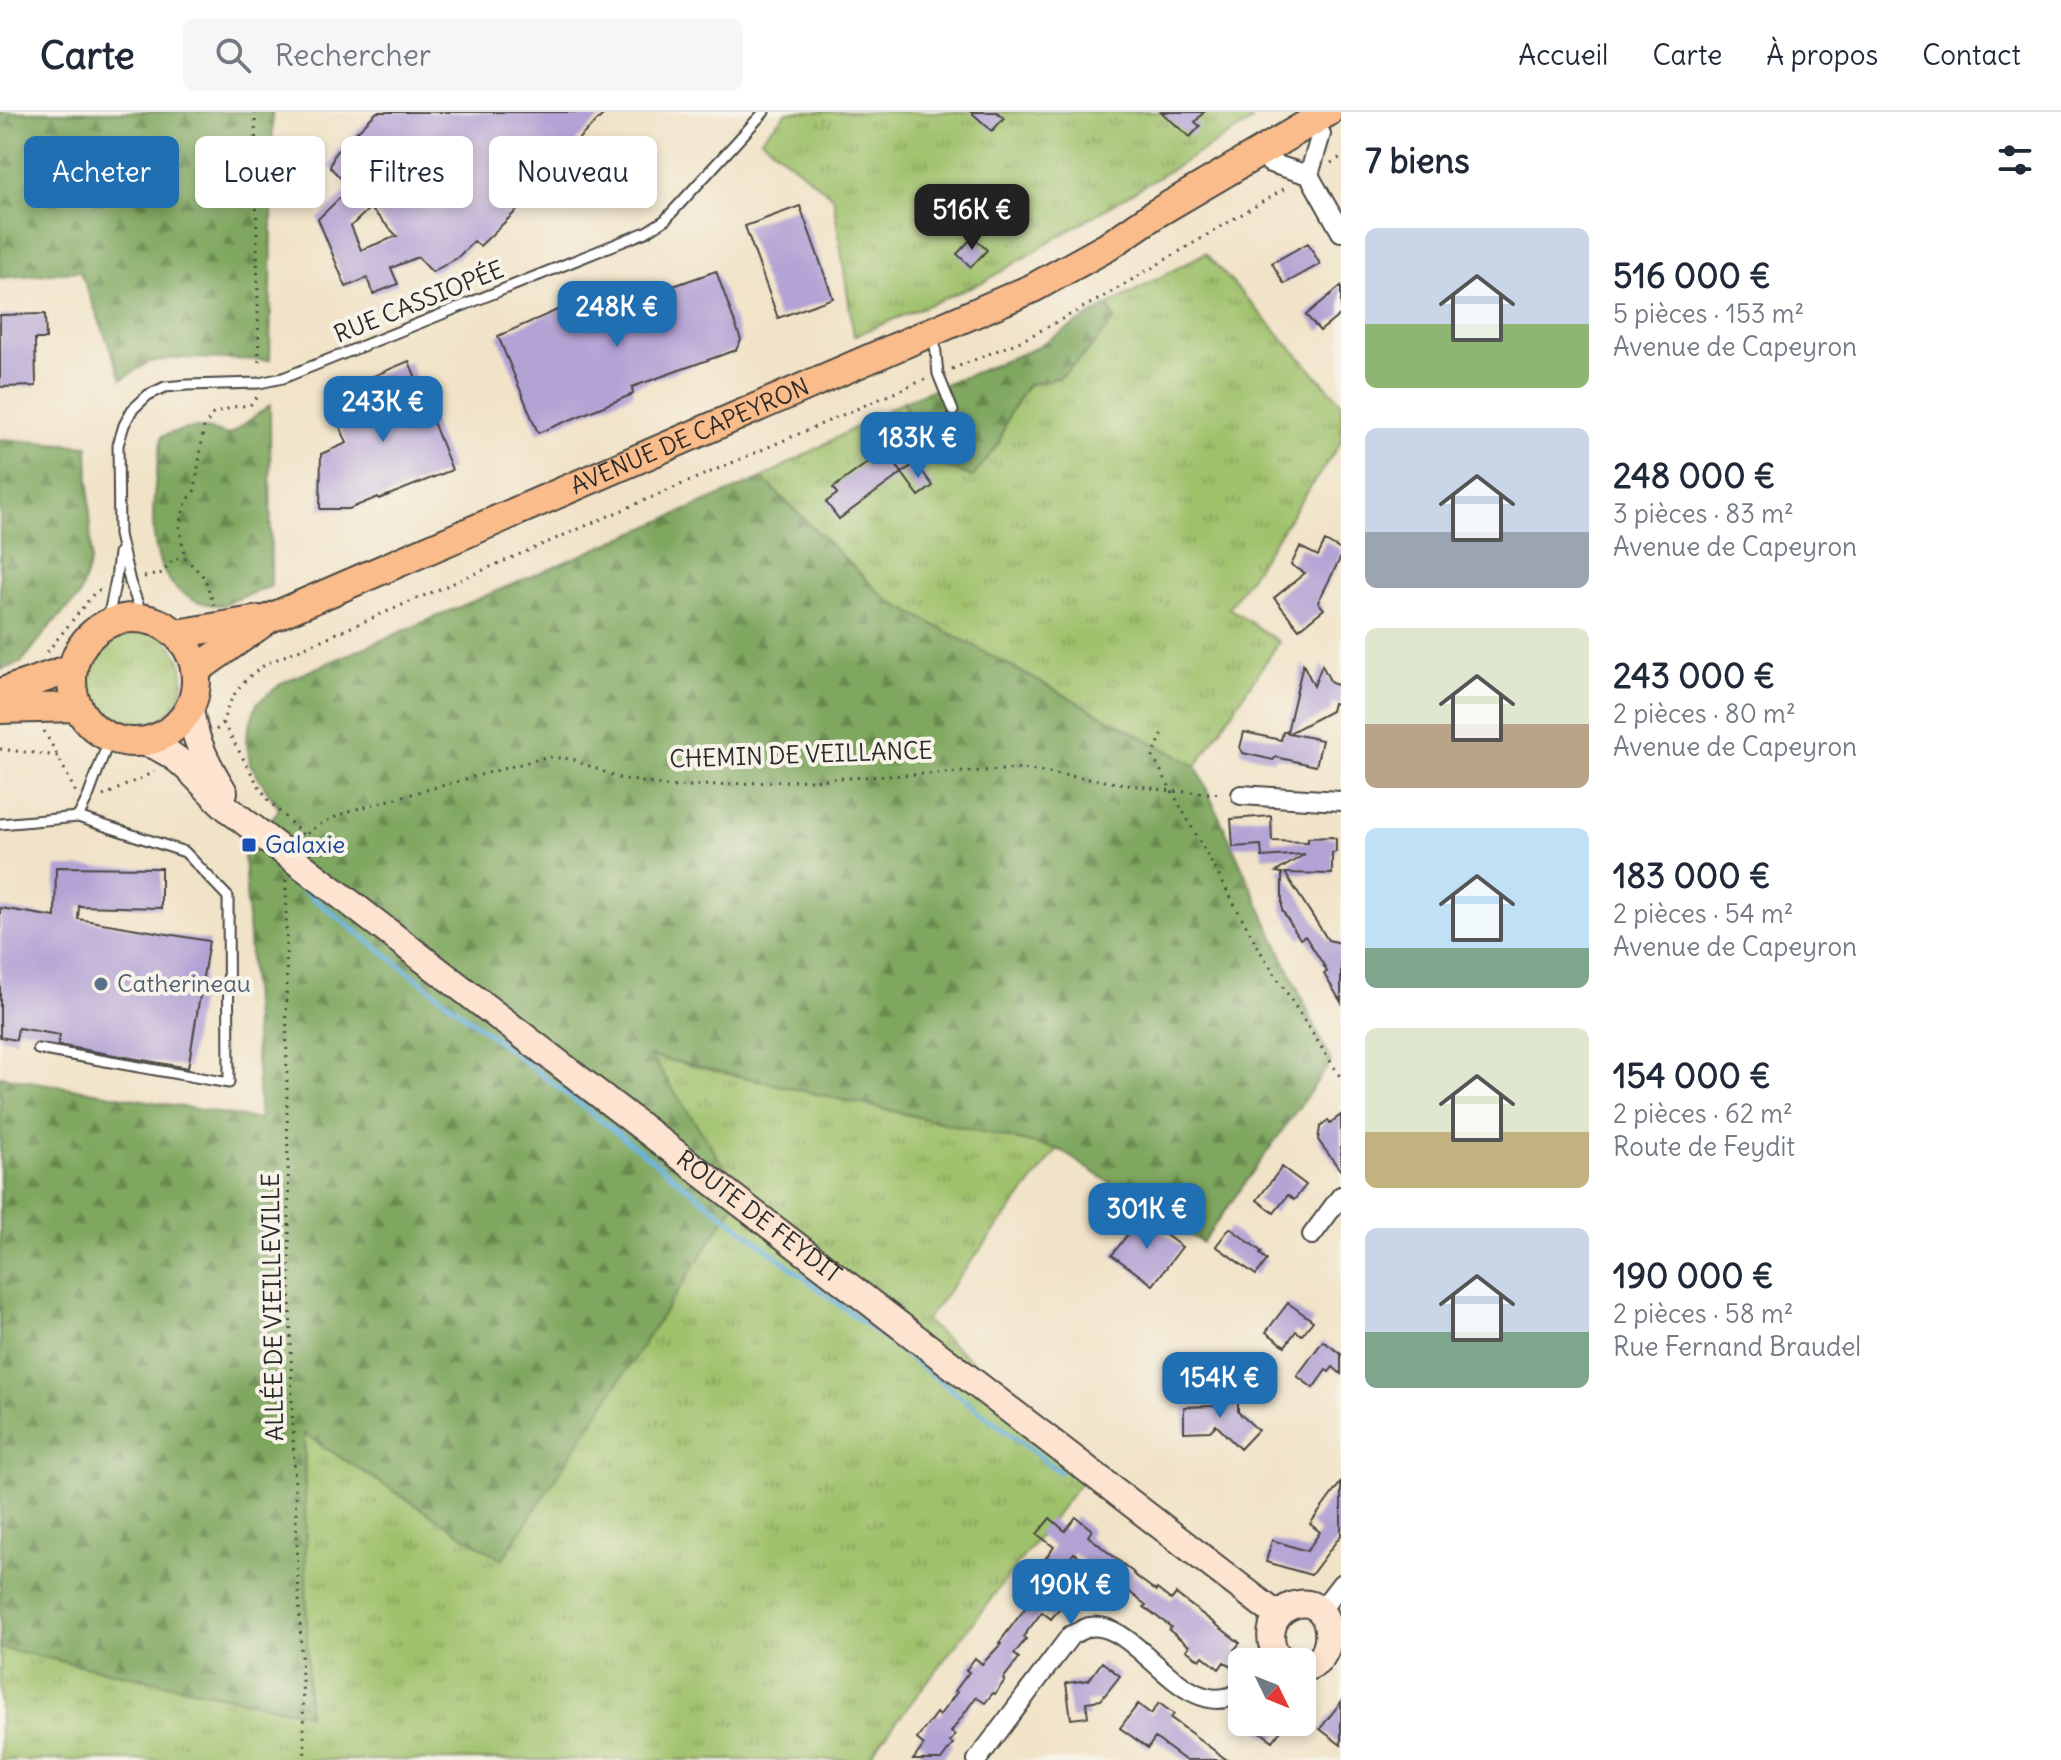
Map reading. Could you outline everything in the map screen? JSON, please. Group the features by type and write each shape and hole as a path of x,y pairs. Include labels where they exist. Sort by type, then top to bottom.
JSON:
{"main road":[{"name":"AVENUE DE CAPEYRON","path":"1107,247 1161,226 1270,163 1330,123"},
{"name":"AVENUE DE CAPEYRON","path":"196,670 268,619 1033,288 1107,247 1155,214 1330,123"},
{"path":"124,618 143,618 161,623 177,634 189,650 197,683 190,707 178,724 162,736 142,742 126,742 97,730 86,720 72,688 73,668 79,650 91,634 124,618"},
{"name":"AVENUE DE CAPEYRON","path":"177,634 268,619"},
{"path":"0,693 73,668"},
{"path":"0,709 78,707"}],"street":[{"path":"1309,175 1330,123"},
{"path":"1270,163 1309,175 1341,232"},
{"path":"188,752 193,726 190,707"},
{"name":"ROUTE DE FEYDIT","path":"142,742 188,752 214,796 242,818 298,852 1278,1616"},
{"path":"1241,795 1341,801"},
{"path":"1312,1235 1341,1196"},
{"path":"1321,1610 1341,1584"},
{"path":"1272,1648 1270,1636 1278,1616 1299,1604 1311,1605 1328,1615 1334,1631 1335,1660"},
{"path":"977,1760 1071,1635 1091,1627 1115,1631 1189,1691 1211,1698 1228,1697"}],"lane":[{"name":"RUE CASSIOPÉE","path":"120,545 118,445 132,410 148,395 165,387 259,383 283,378 646,232 665,220 764,112"},
{"path":"934,331 938,374 953,411"},
{"path":"120,545 143,618"},
{"path":"107,624 120,545"},
{"path":"78,817 110,737"},
{"path":"0,824 78,817 185,852 228,897 229,1083 38,1049"}],"path":[{"path":"218,627 205,578 185,558 179,525 186,503 195,490 204,427 213,414 250,405 258,397 255,112"},
{"path":"0,749 58,756 74,793 88,797 105,796 205,742 223,723 240,686 268,663 1023,340 1103,297 1309,175"},
{"path":"223,723 298,852"},
{"path":"1162,734 1153,757 1262,954 1341,1078"},
{"name":"CHEMIN DE VEILLANCE","path":"298,852 315,827 346,812 546,757 572,759 619,778 672,787 1022,769 1172,791 1241,795"},
{"name":"ALLÉE DE VIEILLEVILLE","path":"298,852 287,1087 292,1406 305,1760"}],"green space":[{"path":"0,112 272,112 273,136 195,136 195,208 272,208 270,360 177,358 149,362 122,379 80,271 0,278"},
{"path":"787,112 1241,112 1252,121 985,281 854,336 833,197 761,139"},
{"path":"1205,253 1341,402 1341,442 1229,608 1279,642 1196,766 886,599 762,478 904,401 909,429 999,443 1009,414 1027,385 1061,377 1114,319 1107,306"},
{"path":"1107,306 1115,319 1061,377 1027,385 1009,414 999,443 973,477 934,462 909,429 904,401 1031,350"},
{"path":"270,405 271,586 222,605 200,602 181,592 168,578 159,561 153,519 162,436 195,428 229,435"},
{"path":"0,439 88,446 91,559 79,597 52,624 21,663 0,670"},
{"path":"762,478 886,599 1196,766 1331,1062 1202,1243 1058,1149 651,1056 742,1193 502,1560 304,1434 308,1714 0,1648 0,1076 260,1120 244,855 279,809 250,764 246,737 257,703 283,682"},
{"path":"134,629 153,633 169,643 179,659 183,678 179,697 169,713 153,723 134,727 115,723 99,713 89,697 85,678 89,659 99,643 115,633"},
{"path":"650,1056 1058,1149 925,1321 1094,1465 867,1760 0,1760 0,1648 308,1714 304,1433 502,1559"}],"building":[{"path":"377,112 606,112 581,136 489,136 489,208 520,208 480,246 474,241 457,258 432,272 418,257 391,268 398,284 373,294 367,278 346,287 318,219 341,197 341,208 370,208 473,208 473,136 352,136","holes":["370,208 397,236 361,250 351,226"]},
{"path":"971,112 997,112 1004,118 992,131"},
{"path":"1161,112 1204,112 1195,122 1200,126 1190,137"},
{"path":"341,147 341,179 330,167 335,153"},
{"path":"800,206 833,298 778,318 745,226"},
{"path":"973,237 987,250 971,267 957,254"},
{"path":"1308,243 1320,264 1284,284 1272,263"},
{"path":"716,271 741,340 736,350 632,387 633,394 538,433 498,336 580,300 590,324 643,302 642,297"},
{"path":"1341,286 1341,314 1320,331 1306,315"},
{"path":"45,314 46,339 35,339 36,386 0,387 0,315"},
{"path":"409,361 452,470 349,509 320,509 321,454 347,443 334,412 371,397 364,380"},
{"path":"885,450 902,473 839,519 826,502 837,494 833,488"},
{"path":"916,463 933,486 919,496 902,473"},
{"path":"1325,541 1341,550 1341,557 1318,602 1324,609 1299,629 1274,598 1305,573 1291,565 1300,547 1318,556"},
{"path":"1303,664 1314,686 1322,665 1331,683 1341,686 1341,705 1333,703 1331,711 1289,733 1322,740 1316,766 1243,753 1240,748 1244,732 1281,740 1283,732 1287,732"},
{"path":"1271,816 1272,841 1336,839 1332,874 1285,873 1328,940 1341,943 1341,1002 1324,974 1327,972 1323,964 1305,936 1300,939 1282,910 1282,873 1276,872 1305,854 1262,857 1261,845 1233,847 1231,819"},
{"name":"Catherineau","path":"56,867 161,868 161,908 79,906 78,919 209,941 188,1068 58,1045 60,1035 18,1028 16,1040 0,1037 0,908 55,917"},
{"path":"1341,1115 1341,1171 1318,1140 1320,1127"},
{"path":"1282,1167 1306,1185 1294,1200 1288,1195 1274,1213 1257,1200"},
{"path":"1141,1217 1182,1247 1153,1285 1112,1255"},
{"path":"1230,1228 1262,1252 1260,1254 1267,1260 1256,1275 1216,1246"},
{"path":"1288,1303 1313,1321 1302,1335 1296,1331 1285,1346 1266,1332"},
{"path":"1323,1341 1341,1354 1341,1374 1333,1367 1329,1372 1326,1370 1313,1388 1297,1376"},
{"path":"1229,1392 1238,1401 1238,1412 1258,1430 1240,1449 1216,1425 1210,1431 1184,1432 1184,1407 1213,1406"},
{"path":"1341,1482 1341,1535 1311,1575 1266,1562 1272,1540 1307,1551 1320,1532 1310,1524"},
{"path":"1076,1517 1092,1530 1088,1536 1133,1574 1171,1600 1176,1594 1240,1643 1236,1648 1228,1648 1228,1665 1224,1662 1219,1669 1203,1656 1200,1660 1186,1650 1189,1646 1169,1630 1171,1627 1144,1607 1146,1605 1123,1587 1121,1590 1074,1553 1056,1576 1067,1584 1053,1603 1060,1608 1051,1619 1042,1612 1023,1637 1026,1639 1014,1654 1019,1658 995,1694 985,1703 976,1697 951,1732 955,1735 950,1742 953,1744 941,1760 913,1760 924,1745 917,1739 957,1692 969,1672 966,1670 975,1658 982,1664 1001,1644 1029,1603 1018,1595 1054,1547 1037,1534 1050,1518 1065,1531"},
{"path":"1102,1662 1120,1676 1101,1700 1086,1702 1088,1717 1071,1719 1066,1683 1089,1680"},
{"path":"1341,1702 1341,1745 1320,1729"},
{"path":"1159,1703 1174,1714 1171,1718 1227,1760 1185,1760 1155,1738 1148,1748 1120,1728 1138,1704 1151,1714"}],"waterway":[{"path":"287,881 1060,1472"}],"place":[{"name":"Galaxie","path":"249,845"},
{"name":"Catherineau","path":"101,984"}]}
